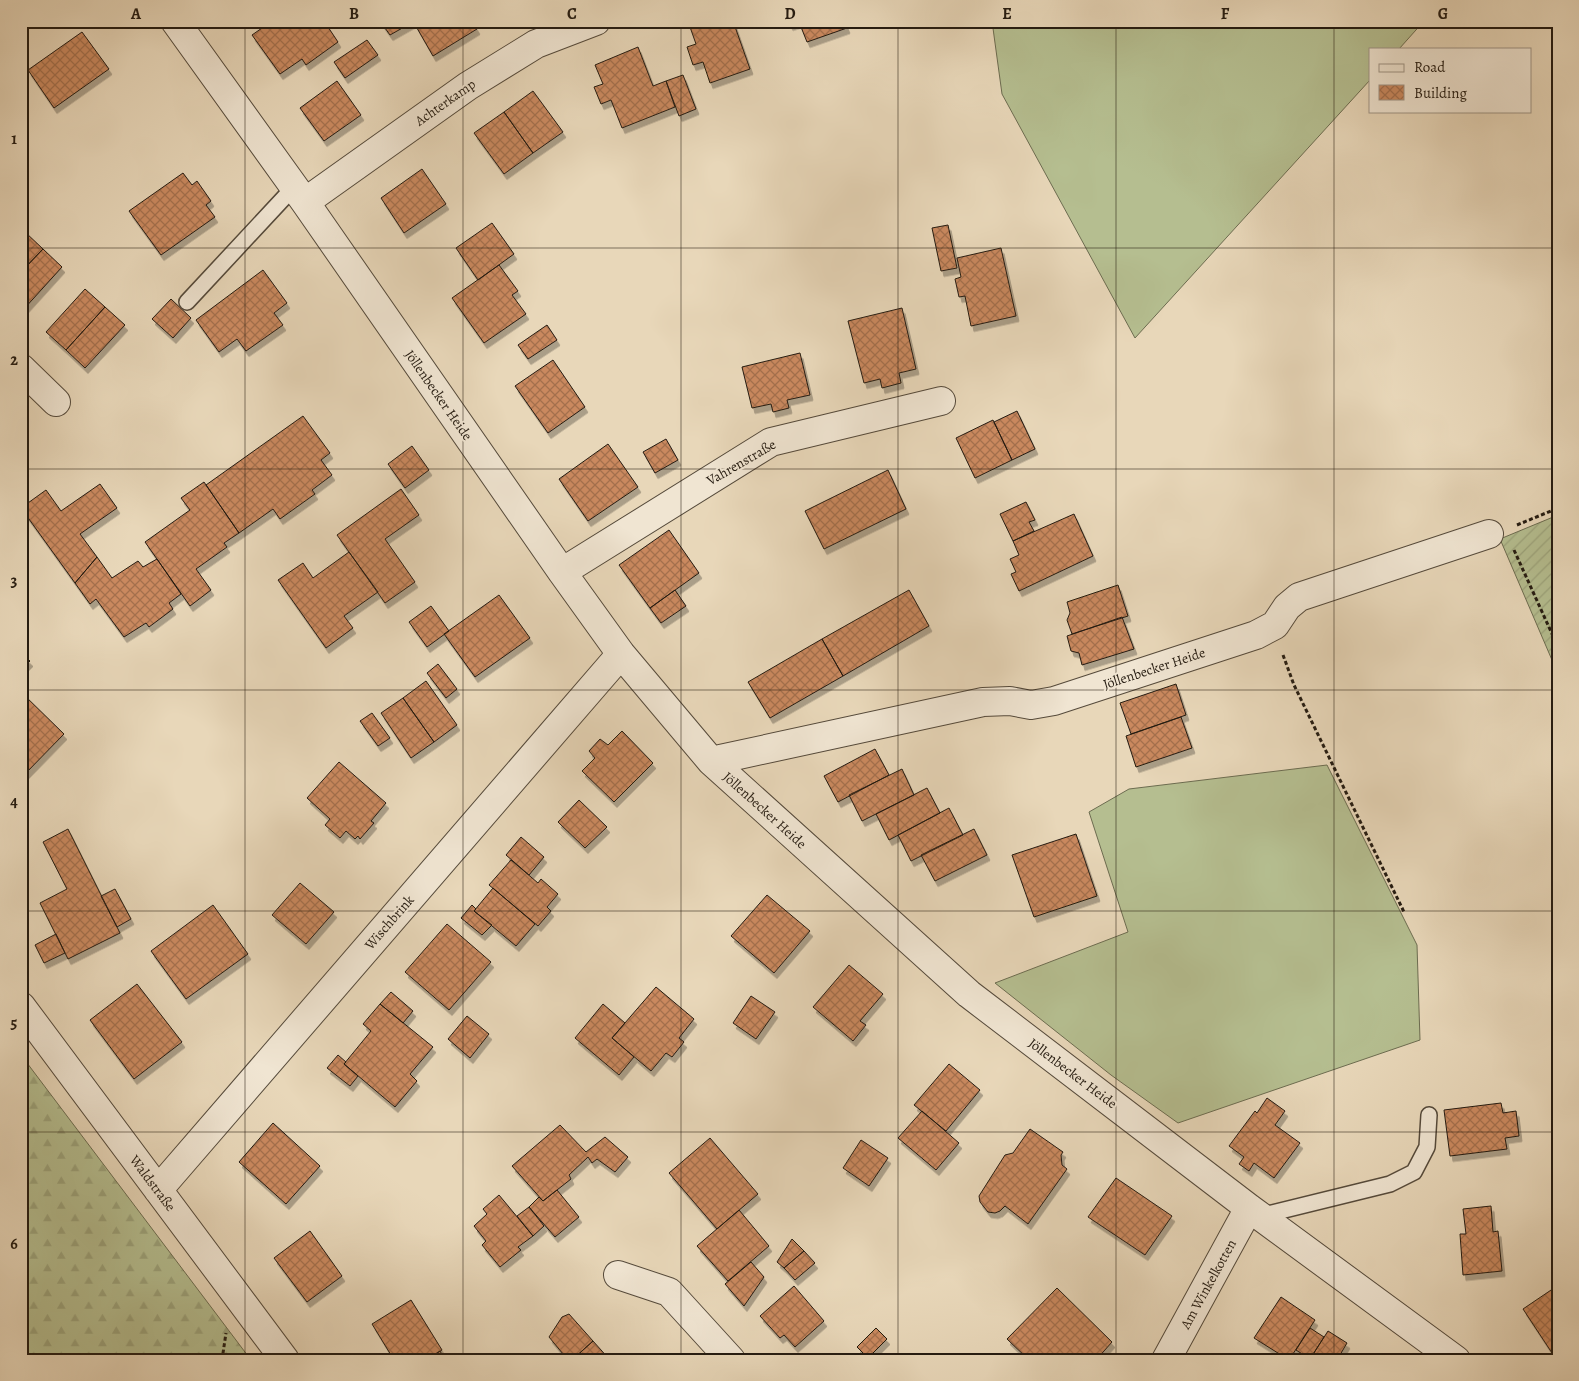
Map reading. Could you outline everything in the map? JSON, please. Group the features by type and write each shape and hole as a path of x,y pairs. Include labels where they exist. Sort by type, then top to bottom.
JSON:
{"street":[{"name":"Jöllenbecker Heide","path":"176,21 621,654 711,762 969,994 1254,1212 1456,1360"},
{"name":"Achterkamp","path":"300,195 536,44 596,21"},
{"path":"21,368 56,402"},
{"name":"Vahrenstraße","path":"562,572 771,442 941,401"},
{"name":"Jöllenbecker Heide","path":"711,762 983,702 1010,701 1032,705 1054,700 1256,635 1275,625 1287,607 1299,597 1496,531"},
{"name":"Wischbrink","path":"158,1190 621,654"},
{"name":"Waldstraße","path":"21,1006 285,1360"},
{"name":"Am Winkelkotten","path":"1166,1360 1254,1212"},
{"path":"618,1275 669,1292 731,1360"}],"lane":[{"path":"187,302 300,195"},
{"path":"1254,1212 1390,1184 1414,1172 1427,1147 1429,1115"}],"path":[{"path":"1558,508 1496,531 1558,648"},
{"path":"1271,626 1294,685 1404,912"}],"green space":[{"path":"992,21 1424,21 1400,48 1369,48 1369,81 1135,338 1002,94"},
{"path":"1558,515 1558,674 1500,539"},
{"path":"1327,765 1417,945 1420,1040 1178,1123 1111,1075 995,983 1128,932 1089,812 1129,789"},
{"path":"21,1055 251,1360 21,1360"}],"building":[{"path":"272,21 324,21 338,42 306,65 302,59 280,74 252,35"},
{"path":"380,21 413,21 413,22 390,35"},
{"path":"413,21 472,21 477,29 433,56"},
{"path":"705,21 733,21 750,69 710,83 703,62 693,65 687,47 696,44 690,27"},
{"path":"788,21 844,21 847,28 807,42 799,22 790,25"},
{"path":"82,32 109,69 54,108 28,70"},
{"path":"367,40 378,55 345,78 334,62"},
{"path":"638,47 653,86 666,81 675,107 622,128 611,100 601,104 594,87 603,84 595,65"},
{"path":"683,75 696,109 679,116 666,81"},
{"path":"337,81 361,115 324,141 300,108"},
{"path":"533,91 563,132 533,153 504,112"},
{"path":"504,112 533,153 504,174 474,133"},
{"path":"422,169 446,204 404,233 381,198"},
{"path":"183,173 192,185 197,181 211,201 206,205 215,217 161,255 129,211"},
{"path":"492,223 514,254 478,280 456,248"},
{"path":"948,225 957,268 941,271 932,228"},
{"path":"24,231 43,249 21,272 21,234"},
{"path":"1001,248 1016,316 971,326 965,296 959,297 955,279 961,277 957,258"},
{"path":"43,249 62,267 23,310 21,308 21,272"},
{"path":"499,265 518,291 512,295 526,314 484,343 452,298"},
{"path":"263,270 287,303 274,313 283,325 246,351 237,339 219,352 196,320"},
{"path":"85,289 105,307 66,350 46,332"},
{"path":"171,299 191,318 173,338 152,319"},
{"path":"105,307 125,325 85,368 66,350"},
{"path":"902,308 916,369 899,373 901,383 882,388 880,379 864,383 848,321"},
{"path":"547,325 557,340 528,359 518,345"},
{"path":"800,353 810,395 787,400 789,408 773,412 771,404 752,408 742,367"},
{"path":"553,360 585,407 548,433 515,386"},
{"path":"1017,411 1035,449 1012,460 994,422"},
{"path":"303,416 330,453 321,460 332,475 312,490 315,494 280,519 273,509 239,533 206,485"},
{"path":"993,420 1012,460 975,478 956,438"},
{"path":"666,439 678,460 655,473 643,452"},
{"path":"608,444 638,487 588,521 559,479"},
{"path":"412,446 429,470 405,488 388,464"},
{"path":"888,470 906,509 824,549 805,511"},
{"path":"204,482 239,533 224,543 227,547 196,569 211,590 190,606 145,542 190,510 181,498"},
{"path":"100,484 117,508 80,534 97,557 75,583 21,508 46,490 61,511"},
{"path":"401,489 419,515 385,539 415,582 385,603 337,535"},
{"path":"1026,502 1035,520 1029,522 1034,531 1013,541 1000,514"},
{"path":"1074,514 1093,556 1019,591 1011,574 1016,572 1010,559 1019,555 1013,541"},
{"path":"669,530 699,573 650,608 619,565"},
{"path":"349,552 378,592 344,616 353,628 326,648 278,580 303,563 313,578"},
{"path":"97,557 112,578 138,561 143,567 157,559 181,594 169,603 173,609 149,627 146,623 124,637 96,599 90,604 75,583"},
{"path":"1118,585 1128,616 1072,634 1067,620 1070,613 1067,602"},
{"path":"675,590 686,606 661,623 650,608"},
{"path":"909,590 929,626 843,676 822,639"},
{"path":"499,595 530,638 475,677 444,634"},
{"path":"431,606 449,631 427,647 409,622"},
{"path":"1122,617 1134,649 1082,665 1079,653 1071,651 1067,636"},
{"path":"822,639 843,676 770,718 748,682"},
{"path":"21,653 30,661 21,670"},
{"path":"438,664 457,689 446,698 427,673"},
{"path":"426,681 457,725 434,742 403,698"},
{"path":"1176,684 1186,715 1131,734 1120,703"},
{"path":"21,692 64,734 23,776 21,774"},
{"path":"403,698 434,742 411,758 381,713"},
{"path":"372,713 390,738 378,746 360,721"},
{"path":"1181,717 1192,748 1136,767 1126,736"},
{"path":"622,731 653,763 614,802 582,771 595,758 589,751 600,739 608,745"},
{"path":"875,749 889,775 838,802 824,776"},
{"path":"339,762 386,803 371,821 374,823 360,839 358,836 355,839 346,831 340,838 325,825 330,819 307,798"},
{"path":"902,769 914,795 862,821 849,795"},
{"path":"927,788 940,813 889,840 876,814"},
{"path":"579,800 607,827 585,848 558,822"},
{"path":"949,808 963,835 911,861 898,835"},
{"path":"68,829 120,933 68,959 40,903 67,889 43,842"},
{"path":"974,829 987,855 935,881 921,855"},
{"path":"1076,834 1097,896 1034,917 1012,855"},
{"path":"521,837 544,857 529,875 506,855"},
{"path":"511,860 538,883 541,879 558,894 547,907 551,911 538,926 489,885"},
{"path":"300,883 334,912 306,944 272,915"},
{"path":"493,888 535,924 516,946 474,911"},
{"path":"115,889 131,919 117,927 101,896"},
{"path":"767,895 810,931 774,973 731,936"},
{"path":"213,905 248,954 186,999 151,951"},
{"path":"472,905 476,909 474,911 492,925 482,935 461,918"},
{"path":"447,924 491,962 449,1010 405,972"},
{"path":"56,934 65,953 44,963 35,945"},
{"path":"849,965 883,994 860,1021 866,1025 853,1041 813,1007"},
{"path":"137,984 182,1042 134,1079 90,1020"},
{"path":"656,987 694,1019 679,1038 684,1042 672,1057 666,1053 651,1071 612,1038"},
{"path":"391,992 413,1011 403,1023 380,1004"},
{"path":"751,996 775,1012 756,1039 733,1023"},
{"path":"380,1004 433,1047 410,1074 417,1081 395,1107 344,1064 371,1031 363,1024"},
{"path":"603,1004 625,1023 612,1038 634,1057 619,1075 575,1038"},
{"path":"467,1016 489,1034 470,1058 448,1039"},
{"path":"338,1055 346,1062 344,1064 358,1076 350,1086 327,1068"},
{"path":"949,1064 980,1090 946,1131 914,1105"},
{"path":"1267,1098 1285,1111 1275,1125 1300,1143 1274,1178 1254,1163 1249,1171 1239,1164 1244,1157 1229,1146"},
{"path":"1501,1103 1503,1113 1516,1111 1519,1136 1505,1138 1507,1149 1450,1156 1444,1110"},
{"path":"922,1111 959,1143 936,1170 898,1138"},
{"path":"273,1123 320,1166 286,1204 239,1162"},
{"path":"560,1125 586,1152 605,1137 628,1157 615,1172 597,1159 592,1163 588,1157 569,1175 571,1179 543,1201 512,1166"},
{"path":"1030,1129 1063,1152 1061,1155 1062,1165 1067,1169 1028,1224 1005,1206 995,1213 988,1212 980,1202 979,1196 1005,1155 1013,1153"},
{"path":"710,1138 758,1194 717,1229 669,1173"},
{"path":"861,1140 888,1158 869,1186 843,1168"},
{"path":"1116,1178 1172,1216 1145,1255 1088,1217"},
{"path":"557,1190 579,1217 555,1237 529,1207 539,1197 543,1201"},
{"path":"499,1195 533,1236 518,1247 521,1250 500,1267 482,1245 486,1241 474,1226 487,1214 483,1209"},
{"path":"1491,1206 1493,1232 1498,1231 1502,1271 1463,1275 1460,1234 1466,1234 1463,1209"},
{"path":"529,1207 544,1226 533,1236 517,1216"},
{"path":"739,1210 769,1246 728,1281 697,1246"},
{"path":"310,1231 342,1276 307,1302 274,1258"},
{"path":"792,1239 804,1251 784,1268 777,1262"},
{"path":"804,1251 815,1263 795,1280 784,1268"},
{"path":"751,1262 764,1277 744,1306 725,1284"},
{"path":"794,1286 824,1321 795,1347 784,1335 780,1338 760,1316"},
{"path":"1557,1286 1558,1349 1552,1353 1523,1309"},
{"path":"1057,1288 1112,1342 1096,1360 1029,1360 1007,1339"},
{"path":"1281,1297 1315,1320 1289,1360 1254,1338"},
{"path":"411,1300 442,1350 426,1360 394,1360 372,1324"},
{"path":"569,1314 593,1341 572,1360 568,1360 549,1337 562,1317"},
{"path":"876,1328 887,1339 868,1358 857,1347"},
{"path":"1310,1328 1324,1337 1310,1359 1296,1350"},
{"path":"1328,1331 1347,1343 1337,1360 1311,1360 1310,1359"},
{"path":"593,1341 610,1360 572,1360"},
{"path":"440,1351 445,1360 426,1360"}]}
